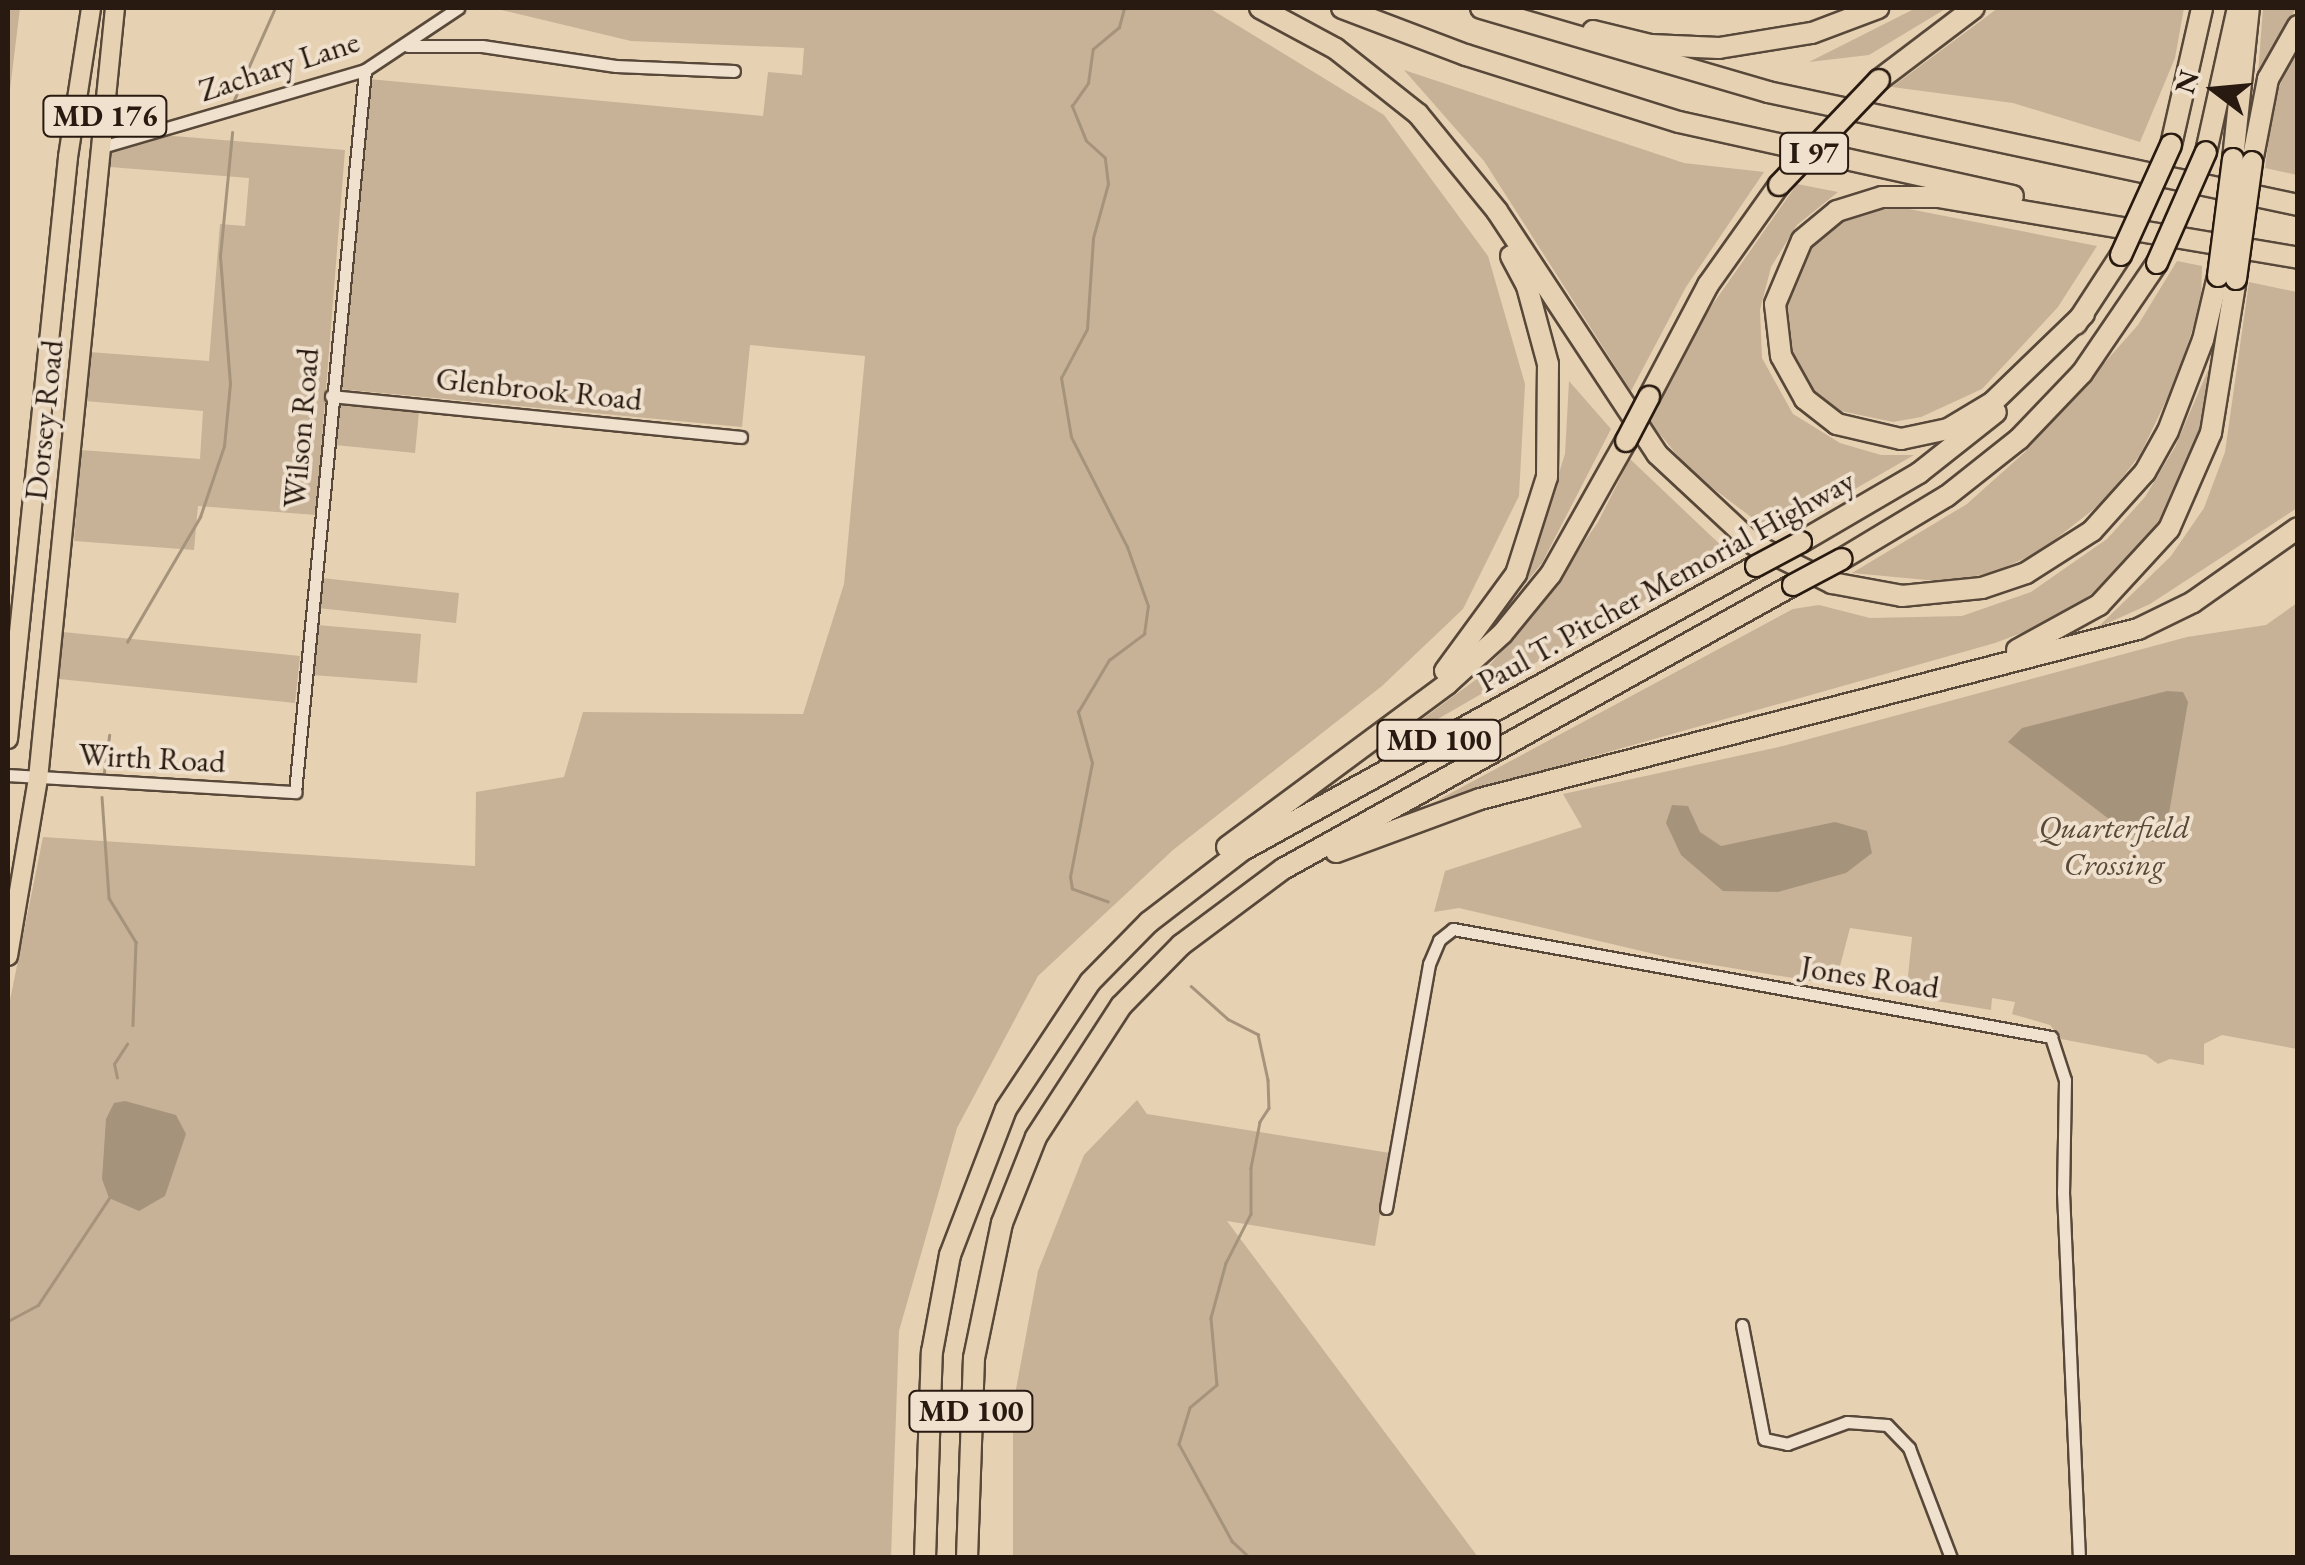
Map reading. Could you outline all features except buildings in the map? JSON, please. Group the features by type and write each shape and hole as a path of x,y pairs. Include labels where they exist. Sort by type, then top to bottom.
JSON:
{"highway":[{"path":"1260,8 1376,77 1452,149 1620,404 1690,490 1755,544 1832,583 1865,592 1943,596 2026,573 2092,531 2144,472 2168,430 2227,277"},
{"name":"I 97","path":"1342,8 1484,62 1678,122 2298,258"},
{"name":"I 97","path":"1480,8 1695,74 2298,205"},
{"path":"1504,8 1652,44 1719,48 1780,42 1878,8"},
{"path":"1090,982 1143,918 1190,874 1461,672 1527,606 1579,532 1708,285 1779,185 1880,80 1974,8"},
{"name":"Paul T. Pitcher Memorial Highway","path":"925,1558 932,1352 950,1256 1006,1109 1090,982 1149,922 1244,850 1801,542 1952,450 2023,387 2084,314 2121,255 2171,145 2202,8"},
{"name":"Paul T. Pitcher Memorial Highway","path":"967,1558 976,1344 990,1266 1025,1162 1064,1087 1122,1006 1181,945 1321,846 1842,559 1947,496 2019,438 2104,344 2157,262 2206,152 2238,8"},
{"path":"1867,698 2042,640 2099,605 2146,561 2201,467 2242,161 2249,8"},
{"path":"2242,161 2268,79 2298,26"},
{"path":"1369,742 1454,663 1498,607 1529,544 1547,477 1552,401 1542,331 1526,286 1452,149"},
{"path":"2060,155 2298,193"},
{"path":"2084,314 1993,402 1948,429 1900,439 1837,424 1805,399 1781,356 1776,304 1802,240 1837,211 1882,198 1957,200 2298,258"},
{"path":"1246,899 1431,813 2138,629 2206,594 2298,528"}],"main road":[{"name":"Dorsey Road","path":"8,739 68,158 91,8"},
{"name":"Dorsey Road","path":"8,956 38,779 116,8"}],"street":[{"name":"Zachary Lane","path":"102,147 364,70 408,46 458,8"},
{"path":"408,46 482,46 616,66 734,71"},
{"name":"Wilson Road","path":"295,792 364,70"},
{"name":"Glenbrook Road","path":"331,396 741,438"},
{"name":"Wirth Road","path":"8,776 295,792"},
{"name":"Jones Road","path":"1386,1208 1428,964 1439,940 1453,930 2051,1037 2064,1080 2079,1558"},
{"path":"1742,1325 1764,1439 1787,1444 1847,1422 1887,1425 1909,1448 1952,1558"}],"green space":[{"path":"8,8 20,8 8,106"},
{"path":"493,8 1209,8 1384,115 1488,256 1525,384 1519,496 1463,609 1382,686 1173,850 1038,976 957,1128 899,1331 891,1557 8,1558 8,1010 43,837 475,866 476,792 564,777 583,712 803,714 844,584 865,356 750,345 742,427 339,389 369,79 763,116 768,72 802,75 804,48 631,41"},
{"path":"1916,8 1947,8 1869,55 1809,62"},
{"path":"1998,8 2184,8 2175,58 2140,142 2013,103 1892,87"},
{"path":"2263,8 2296,8 2258,75"},
{"path":"2297,46 2297,175 2265,168 2274,99"},
{"path":"1404,70 1684,163 1764,172 1686,287 1631,391 1484,161"},
{"path":"113,131 345,150 316,515 198,506 194,550 74,541 81,450 200,459 203,411 85,401 89,352 209,361 220,224 245,226 249,178 110,167"},
{"path":"1797,184 1838,192 1797,225 1771,267 1760,310 1762,358 1793,414 1840,443 1881,455 1914,455 1775,535 1690,471 1650,422 1701,321"},
{"path":"1904,208 2097,246 2058,307 1982,389 1921,417 1893,422 1836,410 1804,382 1786,339 1788,291 1805,250 1834,223 1856,211"},
{"path":"2177,261 2202,266 2201,304 2175,382 2140,455 2103,502 2039,552 1994,572 1948,582 1852,573 1967,504 2025,452 2138,325"},
{"path":"2249,282 2297,292 2297,508 2150,604 2097,628 2171,556 2204,508 2225,452"},
{"path":"2218,347 2207,414 2156,529 2115,576 2058,619 1995,643 1438,800 1793,609 1819,605 1870,618 1962,616 2031,592 2107,539 2145,497 2175,447"},
{"path":"1569,381 1611,429 1542,563 1510,602 1533,556 1565,454"},
{"path":"339,404 419,412 415,453 335,445"},
{"path":"1630,459 1728,552 1370,758 1478,678 1533,616 1598,522"},
{"path":"322,578 459,593 456,623 318,608"},
{"name":"Quarterfield Crossing","path":"2297,603 2297,1049 2222,1035 2204,1044 2204,1065 2170,1059 2158,1064 2146,1055 2061,1039 2050,1025 2012,1014 2015,1002 1992,998 1991,1010 1906,996 1912,937 1850,928 1835,985 1671,958 1459,908 1434,912 1445,871 1582,827 1563,794 1783,746 2187,637 2266,625"},
{"path":"317,625 421,634 417,683 313,675"},
{"path":"63,632 300,656 295,703 59,679"},
{"path":"1137,1100 1147,1114 1390,1153 1375,1246 1227,1221 1478,1557 1013,1558 1013,1405 1038,1271 1084,1155"}],"shaded area":[{"path":"2167,691 2183,692 2188,702 2166,831 2154,842 2126,832 2008,742 2022,728"},
{"path":"1672,805 1688,806 1700,832 1721,846 1835,822 1867,831 1872,853 1846,873 1778,892 1723,891 1681,855 1666,823"},
{"path":"125,1101 176,1115 186,1134 165,1196 139,1211 109,1198 102,1179 106,1119 114,1103"}],"waterway":[{"path":"234,100 275,8"},
{"path":"1108,902 1072,889 1070,877 1092,763 1078,712 1109,660 1144,634 1148,606 1127,547 1071,437 1061,378 1087,329 1093,238 1108,184 1105,158 1086,141 1072,106 1088,83 1093,49 1119,27 1124,8"},
{"path":"127,642 200,517 224,446 230,384 220,256 232,133"},
{"path":"104,772 109,735"},
{"path":"102,797 109,898 136,942 133,1025"},
{"path":"1191,986 1228,1019 1258,1034 1268,1080 1269,1108 1260,1122 1251,1168 1251,1214 1226,1263 1211,1318 1217,1385 1190,1408 1179,1444 1232,1541 1250,1558"},
{"path":"117,1078 114,1064 127,1044"},
{"path":"8,1321 38,1305 109,1198"}]}
